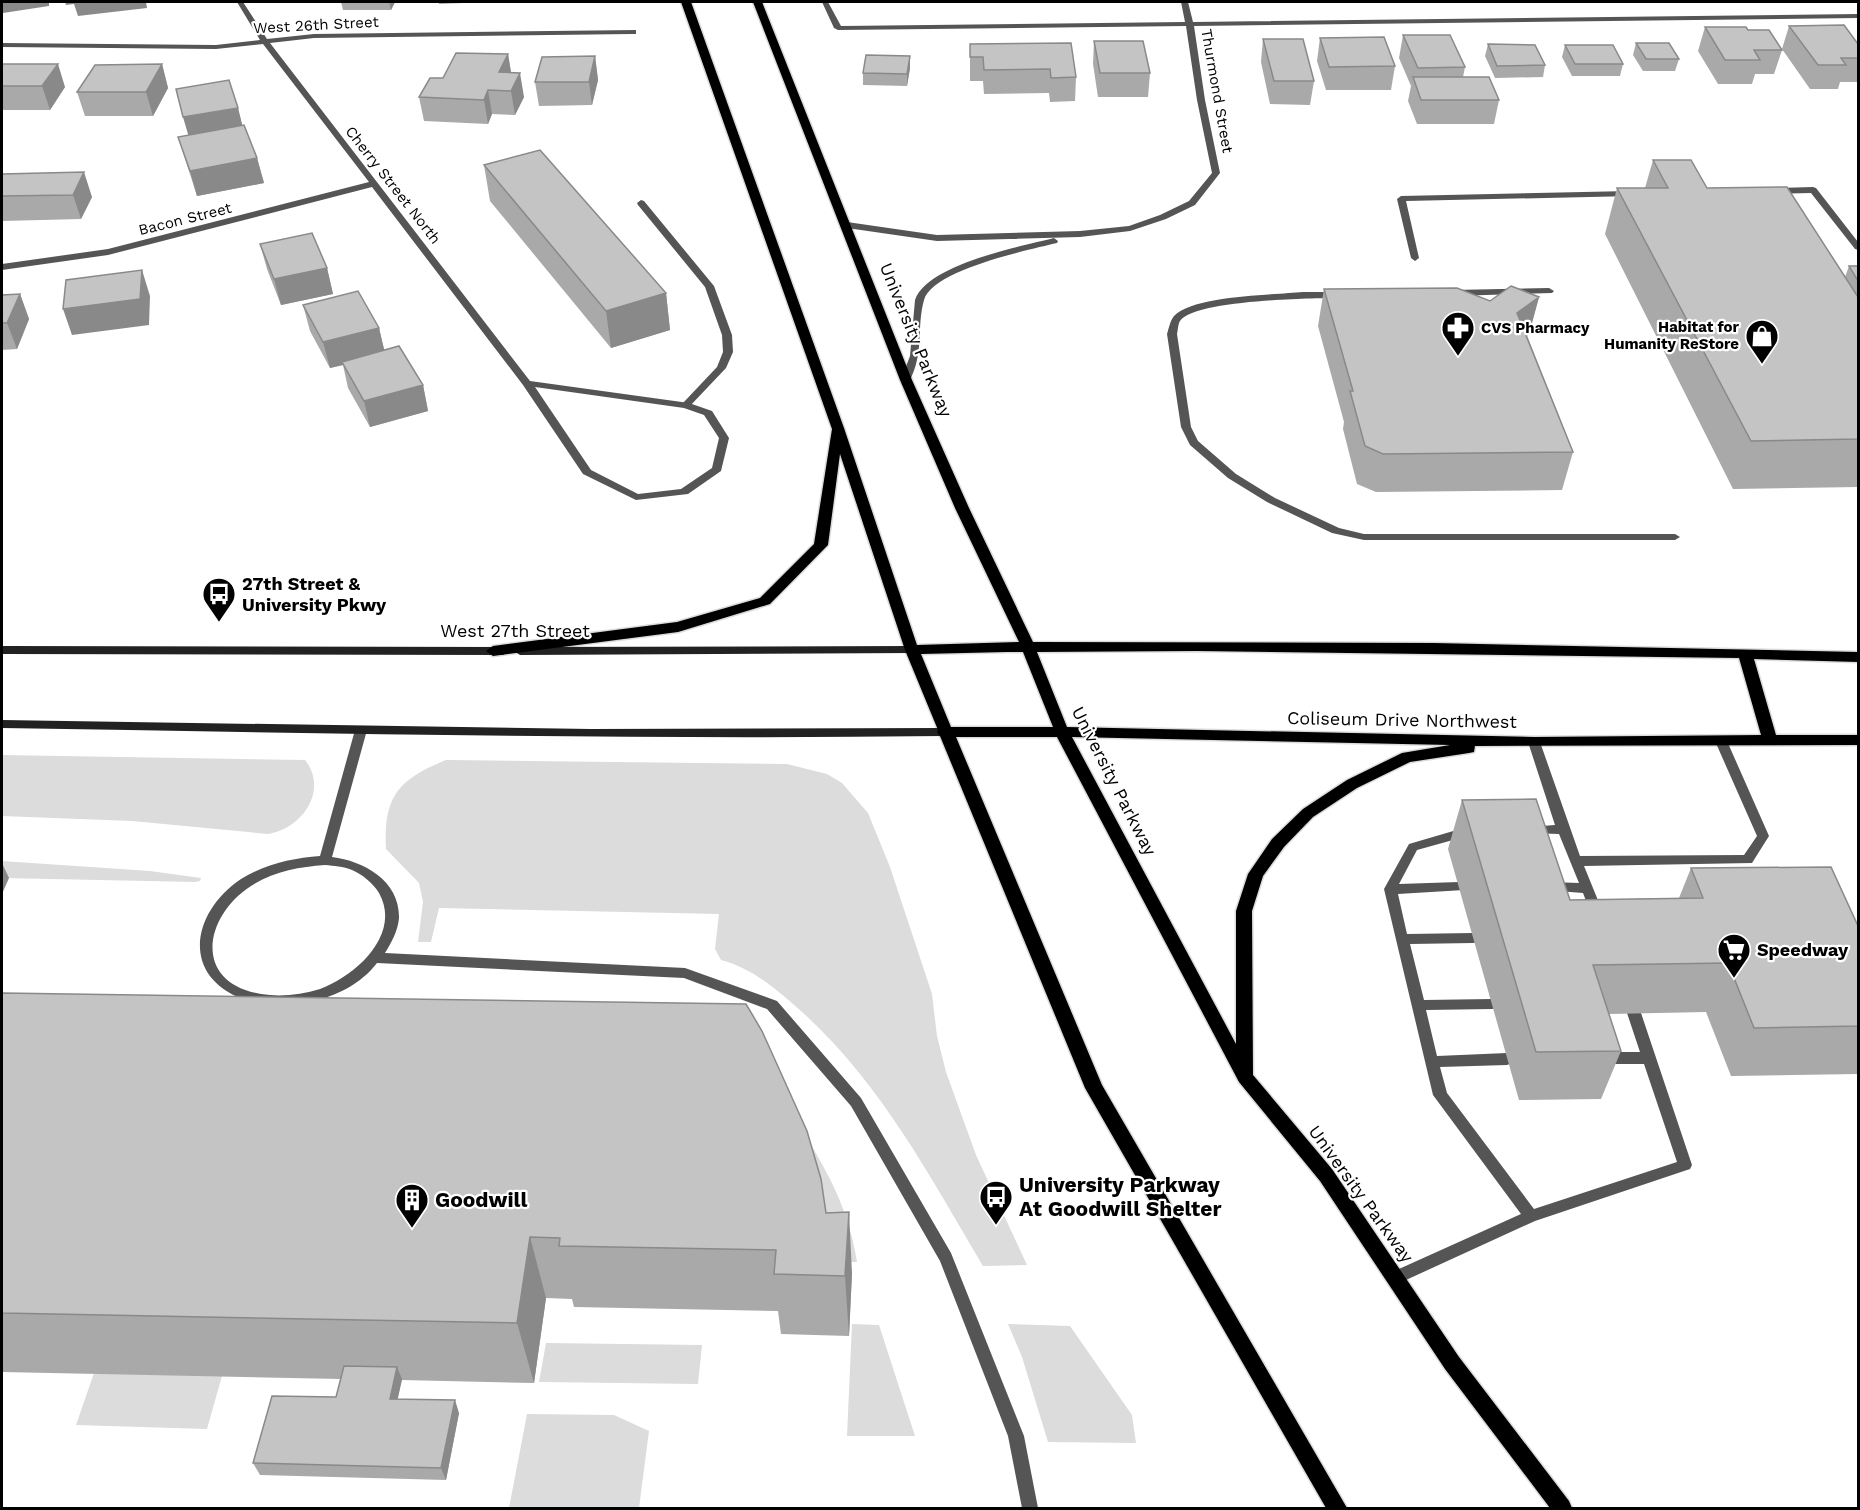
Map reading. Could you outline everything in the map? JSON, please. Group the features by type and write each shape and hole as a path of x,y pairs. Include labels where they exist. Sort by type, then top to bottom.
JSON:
{"main road":[{"path":"686,2 838,428 912,650 944,732 1094,1088 1337,1509"},
{"name":"University Parkway","path":"757,2 847,225 906,380 962,508 1028,646 1062,732 1245,1077 1326,1175 1452,1363 1562,1509"},
{"path":"493,651 678,627 765,601 821,545 838,428"},
{"path":"1028,646 1628,650 1858,657"},
{"name":"West 27th Street","path":"912,650 1028,646"},
{"path":"1745,653 1770,741"},
{"name":"Coliseum Drive Northwest","path":"944,732 1062,732 1515,742 1858,740"},
{"path":"1245,1077 1244,911 1256,874 1278,843 1308,813 1352,784 1407,757 1515,742"}],"street":[{"name":"Cherry Street North","path":"240,2 264,40 527,383 587,472 636,497 684,492 717,469 724,438 708,413 686,405 527,383"},
{"path":"825,2 838,28 1190,26 1858,16"},
{"name":"Thurmond Street","path":"847,225 937,238 1080,234 1130,228 1163,217 1192,203 1216,173 1184,2"},
{"name":"West 26th Street","path":"2,45 216,47 314,36 633,32"},
{"name":"Bacon Street","path":"2,267 108,252 373,184"},
{"path":"1766,191 1813,190 1858,247"},
{"path":"1415,258 1401,199 1636,194"},
{"path":"641,202 709,286 727,335 728,352 721,369 686,405"},
{"name":"Thurmond Street","path":"906,380 915,355 922,292 931,284 942,276 984,260 1080,234"},
{"path":"1444,293 1550,291"},
{"path":"1350,294 1303,295 1216,303 1190,309 1176,319 1172,334 1186,427 1194,443 1210,460 1232,476 1305,518 1336,531 1364,537 1675,537"},
{"name":"West 27th Street","path":"2,650 912,650"},
{"path":"2,724 805,734 944,732"},
{"path":"325,860 361,730"},
{"path":"1576,861 1748,860 1763,836 1721,741"},
{"path":"1534,742 1563,829 1602,928"},
{"path":"1518,830 1563,829"},
{"path":"1485,830 1473,830 1413,847 1390,889 1440,1095 1531,1216"},
{"path":"325,860 352,865 373,876 387,893 393,913 392,924 390,935 376,958 355,977 327,992 296,1000 265,1000 238,994 216,979 206,958 205,935 216,910 236,889 263,873 294,862 325,860"},
{"path":"1390,889 1459,887"},
{"path":"1533,887 1588,888"},
{"path":"1402,939 1473,938"},
{"path":"376,958 685,973 772,1005 856,1102 945,1258 1016,1436 1030,1509"},
{"path":"1418,1005 1492,1004"},
{"path":"1395,1278 1531,1216 1685,1165 1634,1013"},
{"path":"1588,1058 1649,1058"},
{"path":"1432,1062 1507,1059"}],"shaded area":[{"path":"2,755 305,760 312,772 313,795 301,816 292,825 268,834 132,821 2,816"},
{"path":"446,760 787,764 827,774 842,783 868,813 890,867 932,994 937,1036 946,1072 976,1155 1027,1265 983,1266 923,1164 855,1068 801,1011 773,988 754,974 721,960 715,949 719,914 439,908 431,942 418,942 423,902 419,883 386,849 388,815 397,792 406,783 416,774"},
{"path":"2,861 150,871 201,878 200,881 195,882 2,878"},
{"path":"802,1130 837,1193 849,1226 857,1262 833,1262"},
{"path":"852,1324 879,1325 915,1436 847,1436"},
{"path":"1008,1324 1070,1326 1132,1415 1136,1443 1048,1442 1022,1357"},
{"path":"546,1343 702,1345 698,1384 539,1382"},
{"path":"94,1373 222,1376 207,1429 76,1425"},
{"path":"527,1414 614,1415 649,1431 639,1508 509,1508"}],"building":[{"path":"1844,25 1858,44 1858,58 1841,58 1846,65 1818,65 1789,26"},
{"path":"1705,27 1746,27 1748,30 1769,30 1782,50 1754,50 1760,60 1725,60"},
{"path":"1403,35 1450,35 1465,67 1418,68"},
{"path":"1384,37 1395,66 1329,67 1320,38"},
{"path":"1263,39 1303,39 1314,81 1274,81"},
{"path":"1094,41 1143,41 1150,73 1100,73"},
{"path":"1071,43 1076,77 1051,78 1050,69 984,70 983,57 970,57 970,44"},
{"path":"1636,43 1669,43 1679,59 1646,59"},
{"path":"1488,44 1535,45 1545,65 1497,66"},
{"path":"1565,45 1613,45 1623,64 1575,64"},
{"path":"456,53 508,54 499,72 520,73 511,91 488,90 484,100 419,97 430,78 443,78"},
{"path":"866,55 910,56 907,74 863,73"},
{"path":"595,56 589,82 535,82 542,57"},
{"path":"2,64 58,64 42,86 2,86"},
{"path":"162,64 146,92 77,92 95,65"},
{"path":"1413,77 1489,77 1499,100 1421,100"},
{"path":"229,80 238,108 183,117 176,89"},
{"path":"244,125 257,158 190,171 178,137"},
{"path":"540,150 666,293 606,311 484,165"},
{"path":"1653,160 1691,160 1707,188 1787,187 1858,297 1858,439 1751,441 1617,188 1668,188"},
{"path":"84,172 73,195 2,196 2,174"},
{"path":"312,233 327,268 274,279 260,244"},
{"path":"1849,266 1858,266 1858,281"},
{"path":"142,270 140,299 63,309 66,280"},
{"name":"CVS Pharmacy","path":"1511,286 1539,297 1517,313 1573,452 1383,454 1365,446 1350,391 1353,391 1324,289 1457,288 1490,301"},
{"path":"358,291 379,328 323,342 303,305"},
{"path":"20,294 7,323 2,323 2,295"},
{"path":"399,346 423,385 364,401 342,362"},
{"path":"1536,799 1570,900 1703,898 1691,868 1831,867 1858,926 1858,1026 1754,1028 1728,963 1593,965 1621,1051 1536,1052 1462,800"},
{"name":"Goodwill","path":"2,993 746,1004 762,1031 807,1131 821,1179 826,1213 849,1212 845,1276 774,1274 776,1250 559,1246 560,1238 530,1237 517,1323 2,1313"},
{"path":"344,1366 397,1367 390,1399 455,1400 441,1468 253,1463 272,1396 336,1397"}],"place":[{"name":"CVS Pharmacy","path":"1458,357"},
{"name":"Habitat for Humanity ReStore","path":"1762,365"},
{"name":"27th Street & University Pkwy","path":"219,623"},
{"name":"Speedway","path":"1734,979"},
{"name":"University Parkway At Goodwill Shelter","path":"996,1226"},
{"name":"Goodwill","path":"412,1229"}]}
